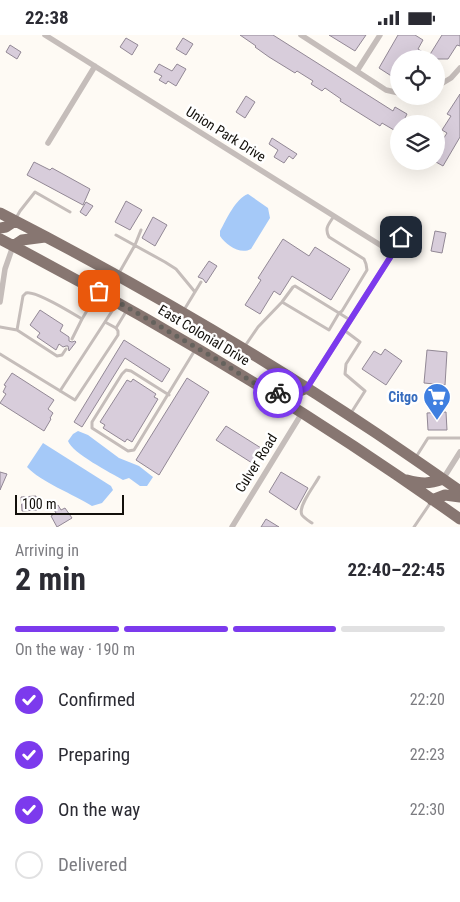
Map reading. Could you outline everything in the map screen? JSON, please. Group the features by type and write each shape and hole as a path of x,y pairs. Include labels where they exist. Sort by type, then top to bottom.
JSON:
{"highway":[{"name":"East Colonial Drive","path":"0,213 118,276 243,349 349,415 460,491"},
{"path":"0,227 6,227 15,221"},
{"path":"13,246 22,240 45,237"},
{"name":"East Colonial Drive","path":"0,239 99,291 197,348 302,413 460,519"},
{"path":"265,390 286,395 297,393 307,388"},
{"path":"398,477 421,483 432,483 443,479"},
{"path":"432,500 445,495 460,497"}],"street":[{"name":"Union Park Drive","path":"45,35 393,253"},
{"path":"301,35 390,91"},
{"path":"357,71 380,35"},
{"path":"48,143 95,66"},
{"path":"445,82 460,68"},
{"path":"307,388 393,253 410,221"},
{"path":"0,302 4,269 13,246"},
{"name":"Culver Road","path":"232,527 302,413"},
{"path":"443,479 460,452"}],"lane":[{"path":"15,221 20,211 35,192 70,212"},
{"path":"282,302 329,330 367,270 364,259 329,237 326,228 334,216"},
{"path":"118,276 141,230"},
{"path":"116,235 176,269 195,292"},
{"path":"182,313 201,282"},
{"path":"243,349 258,327 295,286 350,320"},
{"path":"72,339 99,291"},
{"path":"17,330 23,296 28,293 37,295 82,319"},
{"path":"60,391 105,322 123,305"},
{"path":"0,354 76,399 118,335 116,328 123,305"},
{"path":"105,322 116,328"},
{"path":"0,327 17,330 57,356 62,355 66,349"},
{"path":"344,330 360,342 346,364 345,374 364,391 349,415"},
{"path":"168,395 131,371 126,370 92,422 92,428 128,451 134,450 168,395 197,348"},
{"path":"415,459 428,438 460,438"},
{"path":"312,523 302,516 301,510 319,477"},
{"path":"414,527 432,500"}],"water":[{"path":"248,194 268,208 270,218 251,249 242,251 226,243 220,236 220,231 235,205"},
{"path":"78,431 88,435 119,458 139,466 153,477 147,486 140,486 129,478 123,480 77,451 68,441"},
{"path":"43,443 111,486 113,490 102,503 92,506 40,478 27,467"}],"building":[{"path":"240,35 273,35 393,111 395,107 407,114 390,115 390,128 382,123 380,126 340,101 341,99 325,88 322,91 311,84 313,81 297,71 295,73 269,57"},
{"path":"329,35 366,35 355,51"},
{"path":"398,35 415,35 423,40 418,49 420,50 390,50 390,75 379,68"},
{"path":"442,35 460,35 460,46 457,45 448,59 445,59 445,50 433,50"},
{"path":"126,38 138,45 132,55 120,47"},
{"path":"183,38 193,44 186,55 176,49"},
{"path":"10,45 21,52 17,59 6,52"},
{"path":"159,64 172,71 177,64 186,69 176,86 168,81 166,84 159,80 162,76 154,72"},
{"path":"460,94 460,137 445,163 445,136 447,133 445,132 445,125 451,116 447,114"},
{"path":"246,96 255,102 245,118 236,112"},
{"path":"272,138 297,154 293,159 289,156 284,163 274,157 278,150 269,144"},
{"path":"34,162 50,170 52,168 90,189 83,205 27,175"},
{"path":"126,201 142,210 130,230 115,222"},
{"path":"86,202 93,206 86,216 80,212"},
{"path":"153,217 167,225 155,246 142,238"},
{"path":"435,231 446,233 442,253 431,251"},
{"path":"283,239 309,256 315,247 350,269 331,300 292,276 280,295 274,291 260,314 245,305 261,280 258,278"},
{"path":"209,261 217,266 206,283 198,277"},
{"path":"40,310 63,325 60,331 69,337 69,341 76,342 69,351 68,346 63,347 59,344 56,350 37,337 40,333 30,325"},
{"path":"124,340 170,369 162,382 125,358 82,427 74,422"},
{"path":"385,349 402,361 386,385 362,369 374,351 381,355"},
{"path":"427,350 447,352 445,385 424,383"},
{"path":"12,373 54,400 48,409 53,413 44,431 0,403 6,394 3,392 6,386 4,385"},
{"path":"187,378 209,392 159,475 136,460"},
{"path":"133,379 156,394 154,397 158,399 132,442 127,439 125,442 103,428 105,425 100,422 127,380 131,382"},
{"name":"Citgo","path":"446,412 447,430 428,430 427,413"},
{"path":"226,426 261,448 252,463 216,440"},
{"path":"0,472 7,474 0,490"},
{"path":"281,472 308,488 296,510 269,492"},
{"path":"36,496 37,510 22,511 21,497"},
{"path":"58,505 61,510 65,508 72,518 57,527 51,516 56,513 53,508"},
{"path":"266,519 279,527 261,527"}],"way so far":[{"path":"99,291 218,360 265,390 278,393"}],"place":[{"name":"Citgo","path":"437,421"}],"route":[{"path":"278,393 286,395 297,393 307,388 393,253 401,237"}]}
